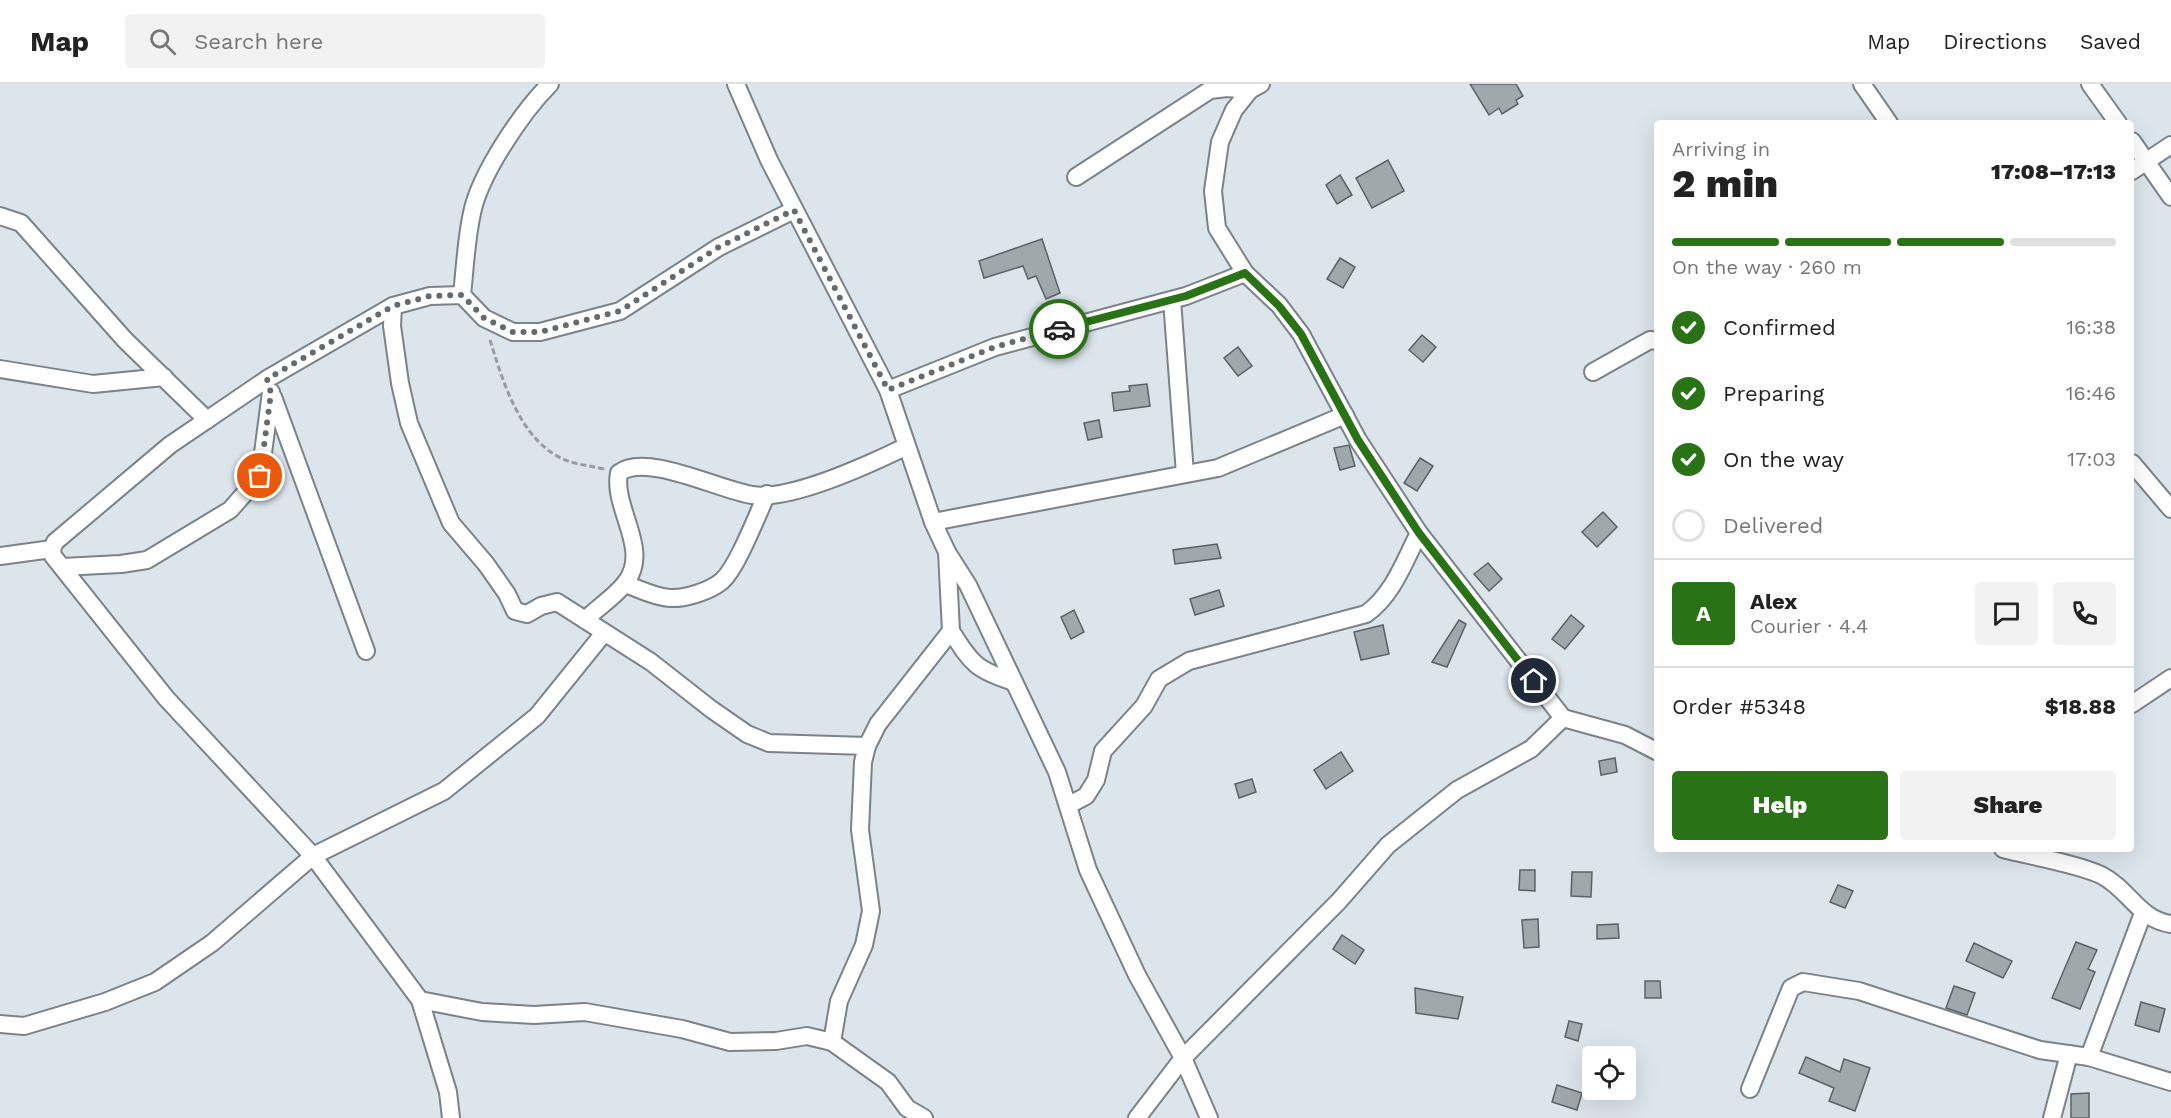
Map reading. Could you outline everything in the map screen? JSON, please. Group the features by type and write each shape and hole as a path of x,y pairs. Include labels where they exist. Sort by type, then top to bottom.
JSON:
{"street":[{"path":"462,295 472,212 490,167 534,99 550,84"},
{"path":"736,84 794,210 888,390 905,447 933,522 947,552 968,585 1057,772 1088,870 1137,975 1183,1058 1209,1118"},
{"path":"1862,84 1887,120"},
{"path":"2090,84 2116,120"},
{"path":"1076,177 1210,90 1255,87"},
{"path":"1255,87 1234,110 1221,142 1213,191 1217,228 1245,273 1279,306 1301,334 1345,415 1419,533 1563,718 1625,735 1654,750"},
{"path":"2134,144 2171,197"},
{"path":"2134,169 2171,145"},
{"path":"451,1118 448,1092 420,1000 313,856 166,698 53,556 52,549 55,542 170,445 207,420 269,386 393,306 430,296 462,295 484,318 513,332 540,332 620,311 719,247 794,210"},
{"path":"0,216 21,224 125,340 207,420"},
{"path":"888,390 995,347 1172,300 1245,273"},
{"path":"1172,300 1185,474"},
{"path":"393,306 392,326 399,383 409,423 451,523 491,572 516,611 526,614 557,602 651,662 711,710 758,739 769,743 867,746"},
{"path":"1593,372 1650,340 1654,340"},
{"path":"0,369 93,384 164,377"},
{"path":"62,567 121,564 147,560 230,510 260,476 269,386"},
{"path":"269,386 366,651"},
{"path":"933,522 1218,468 1345,415"},
{"path":"585,620 625,584 631,574 634,557 632,540 617,484 619,473 637,465 651,466 745,493 767,494 827,481 863,468 905,447"},
{"path":"2134,465 2171,509"},
{"path":"625,584 657,596 672,598 698,593 722,580 741,550 767,494"},
{"path":"1069,805 1086,796 1096,780 1103,751 1144,705 1159,679 1189,661 1366,614 1379,605 1390,591 1419,533"},
{"path":"0,556 52,549"},
{"path":"947,552 951,631 970,661 988,674 1014,682"},
{"path":"832,1042 839,1001 864,945 871,911 860,830 863,762 867,746 878,724 951,631"},
{"path":"0,1024 24,1026 105,1002 155,982 212,943 313,856 444,791 537,716 604,633"},
{"path":"2134,703 2171,678"},
{"path":"1137,1118 1183,1058 1339,902 1388,845 1457,789 1531,749 1563,718"},
{"path":"2015,852 2100,874 2117,885 2143,913 2157,922 2171,924"},
{"path":"2089,1058 2143,913"},
{"path":"1750,1089 1791,988 1803,982 1859,991 2040,1050 2089,1058 2171,1082"},
{"path":"420,1000 492,1013 534,1015 585,1012 682,1029 730,1042 776,1041 807,1036 832,1042 888,1082 907,1107 924,1118"},
{"path":"2052,1118 2068,1054"}],"path":[{"path":"484,318 514,406 543,445 566,460 619,473"}],"building":[{"path":"1470,84 1516,84 1523,96 1516,100 1518,104 1502,114 1499,108 1489,115"},
{"path":"1388,160 1404,191 1372,208 1356,178"},
{"path":"1340,175 1352,195 1337,204 1326,185"},
{"path":"1042,239 1060,293 1046,299 1036,276 1028,279 1023,266 984,278 979,261"},
{"path":"1340,258 1355,267 1343,288 1327,279"},
{"path":"1422,335 1436,347 1423,362 1409,350"},
{"path":"1238,347 1252,366 1238,376 1224,358"},
{"path":"1147,384 1150,406 1114,411 1112,393 1130,391 1129,386"},
{"path":"1099,420 1102,437 1088,440 1084,423"},
{"path":"1349,445 1355,466 1340,470 1334,448"},
{"path":"1420,458 1433,466 1417,491 1404,483"},
{"path":"1603,512 1617,527 1597,547 1582,532"},
{"path":"1217,544 1221,558 1175,564 1173,550"},
{"path":"1488,563 1502,579 1489,591 1474,574"},
{"path":"1219,590 1224,606 1195,615 1190,599"},
{"path":"1074,610 1084,632 1071,639 1061,617"},
{"path":"1571,615 1584,626 1565,649 1552,639"},
{"path":"1459,620 1466,624 1447,667 1432,662"},
{"path":"1383,625 1389,654 1361,660 1354,632"},
{"path":"1341,752 1353,771 1326,789 1314,770"},
{"path":"1615,758 1617,772 1601,775 1599,761"},
{"path":"1252,779 1256,792 1239,798 1235,784"},
{"path":"1520,870 1535,870 1535,891 1519,890"},
{"path":"1572,872 1592,872 1591,897 1571,896"},
{"path":"1838,885 1853,891 1845,908 1830,902"},
{"path":"1538,919 1539,947 1524,948 1522,920"},
{"path":"1618,924 1619,938 1597,939 1597,925"},
{"path":"1342,935 1364,950 1355,964 1333,949"},
{"path":"2076,942 2097,950 2088,969 2095,972 2080,1009 2052,998"},
{"path":"1974,943 2012,961 2003,978 1966,961"},
{"path":"1645,981 1660,981 1661,998 1645,998"},
{"path":"1954,986 1975,993 1967,1015 1946,1008"},
{"path":"1415,988 1463,997 1458,1019 1416,1013"},
{"path":"2141,1002 2165,1009 2159,1032 2135,1025"},
{"path":"1569,1021 1582,1024 1578,1041 1565,1037"},
{"path":"1806,1057 1840,1072 1844,1059 1870,1068 1855,1111 1829,1101 1834,1088 1799,1073"},
{"path":"1557,1085 1582,1093 1577,1110 1552,1102"},
{"path":"2089,1093 2089,1118 2071,1118 2071,1094"}],"way so far":[{"path":"260,476 271,393 267,379 393,306 430,296 462,295 484,318 498,325 513,332 540,332 620,311 719,247 794,210 888,390 995,347 1059,329"}],"route":[{"path":"1059,329 1186,296 1245,273 1279,306 1301,334 1358,440 1419,533 1534,681"}]}
